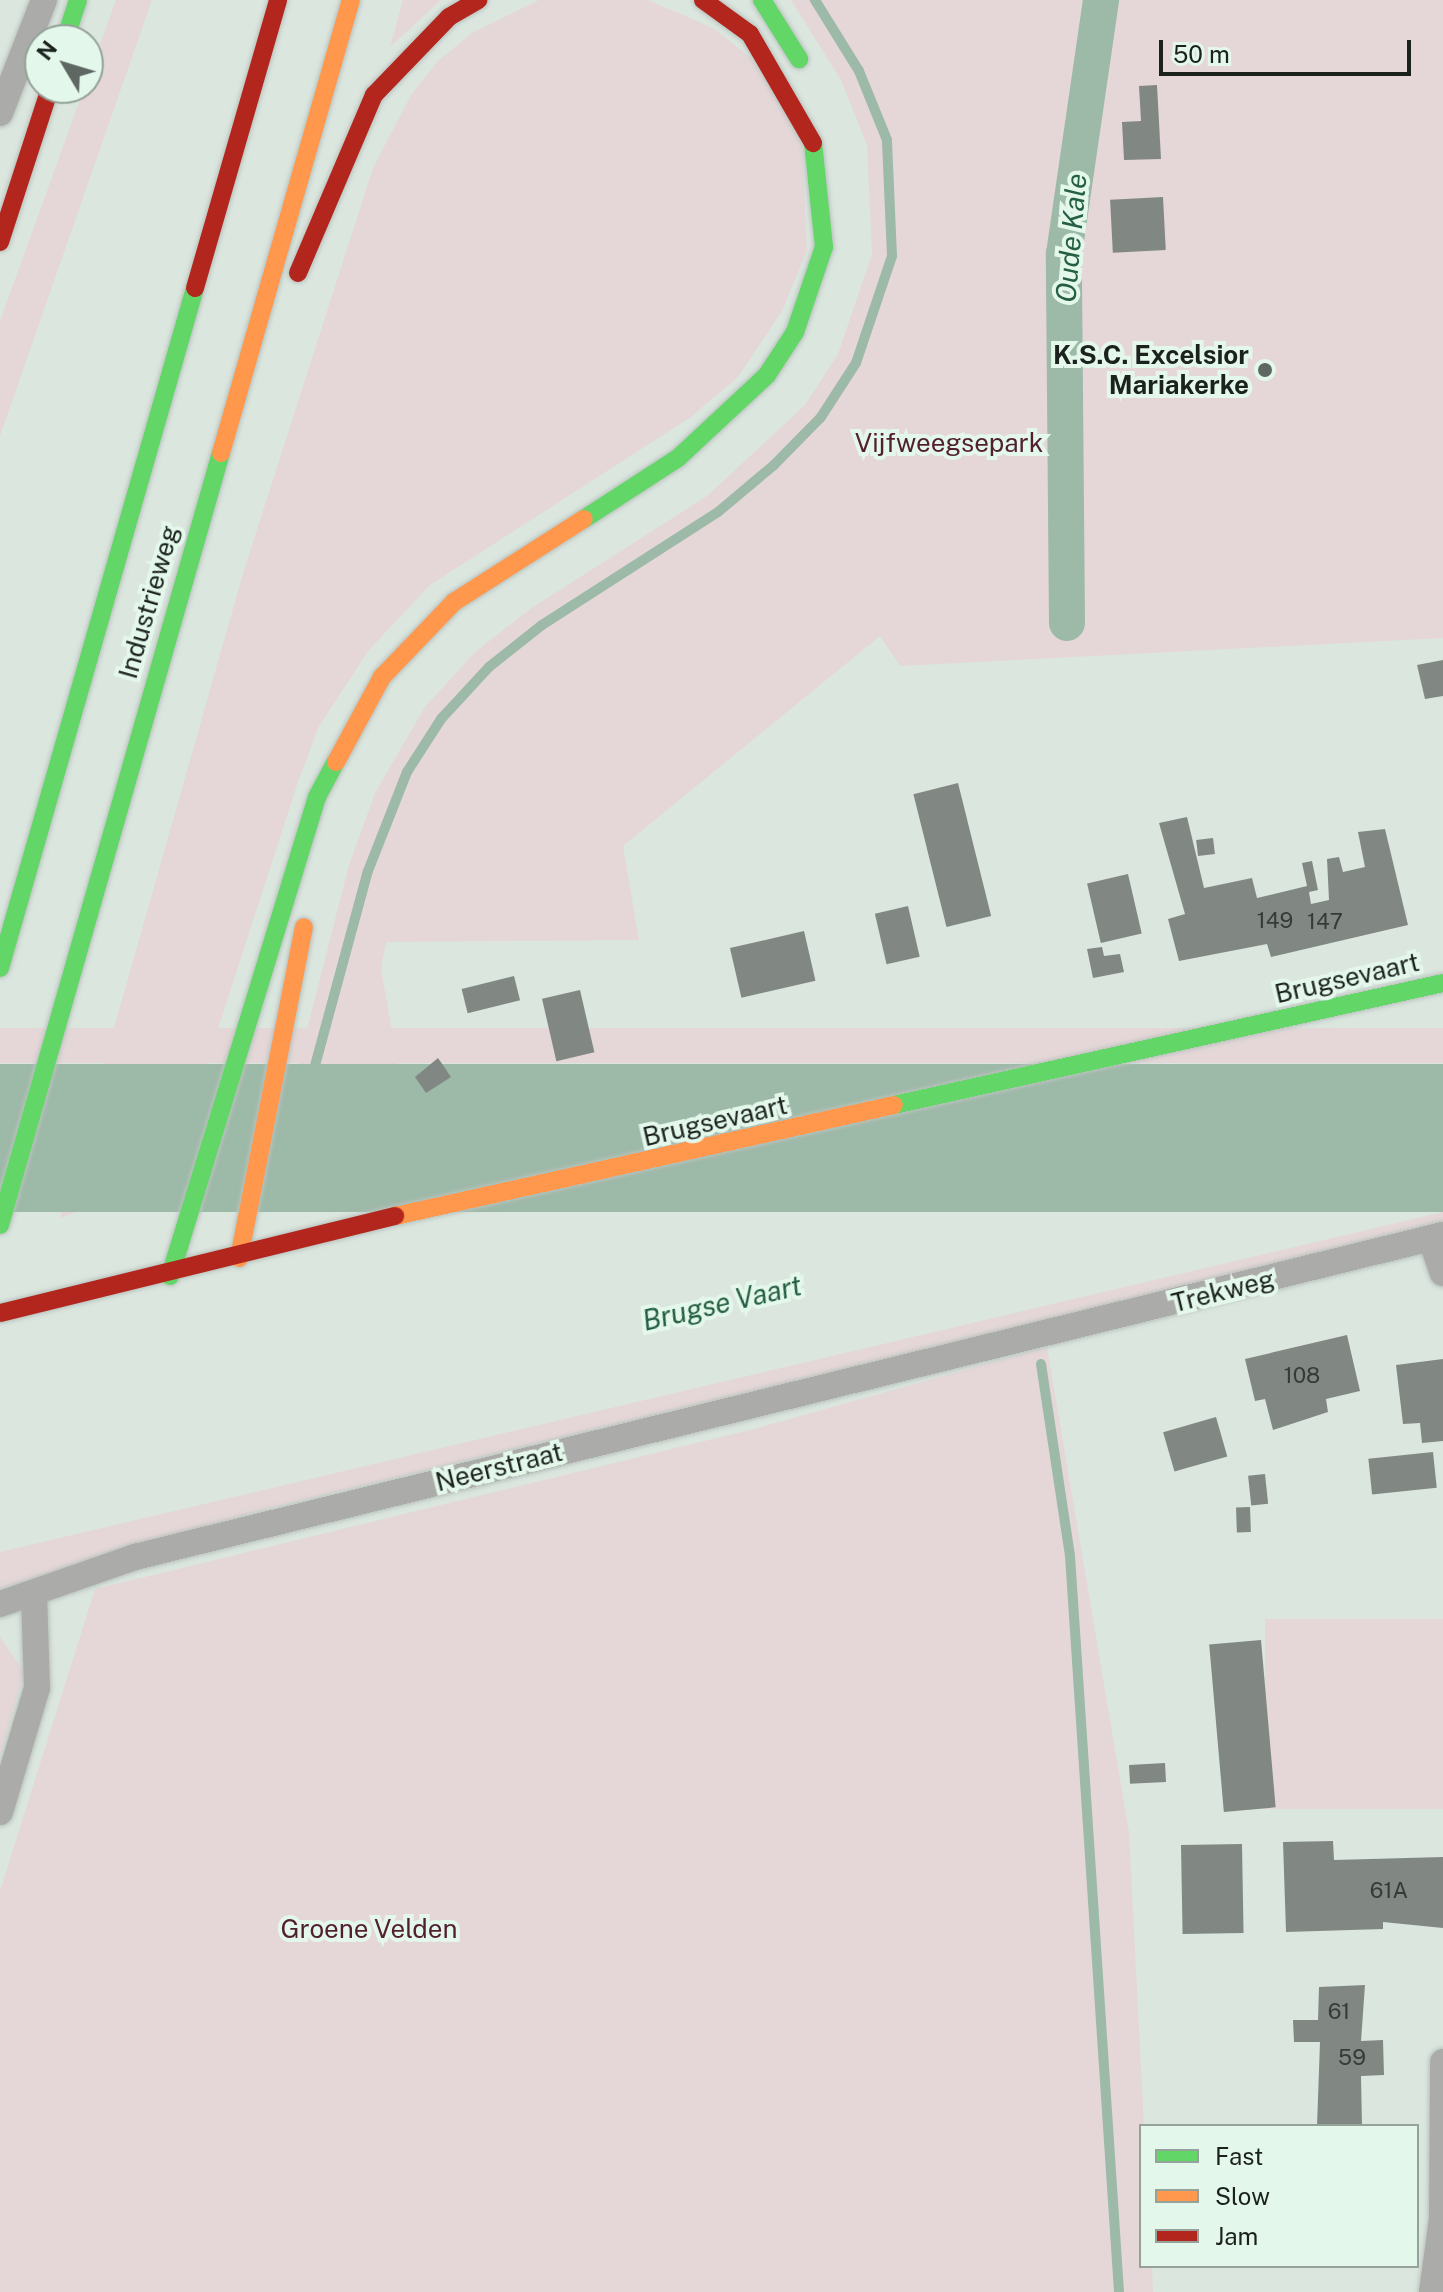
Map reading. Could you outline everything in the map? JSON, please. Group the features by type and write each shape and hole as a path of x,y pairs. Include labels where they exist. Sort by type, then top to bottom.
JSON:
{"main road":[{"path":"70,24 78,0"},
{"name":"Industrieweg","path":"0,968 278,0"},
{"name":"Industrieweg","path":"1,1222 351,0"},
{"path":"255,329 300,270 374,95 449,17 478,0"},
{"path":"170,1276 317,797 382,677 454,602 678,458 767,375 795,332 824,247 820,156 778,71 750,34 703,0"},
{"path":"762,0 811,79"},
{"path":"0,242 45,104"},
{"path":"516,588 542,572"},
{"path":"239,1258 308,911"},
{"name":"Brugsevaart","path":"0,1313 1443,983"}],"street":[{"path":"0,113 44,0"},
{"path":"1437,1237 1443,1273"},
{"name":"Trekweg","path":"1003,1345 1437,1237"},
{"name":"Neerstraat","path":"0,1604 135,1557 1003,1345"},
{"path":"0,1812 37,1688 34,1593"},
{"path":"1432,2292 1442,2219 1443,2062"}],"green space":[{"path":"116,0 152,0 0,436 0,321 78,104 104,104 104,33"},
{"path":"403,0 441,0 390,47"},
{"path":"539,0 648,0 713,28 751,58 802,140 807,251 782,311 738,377 691,417 430,585 369,650 319,726 170,1177 119,1179 89,1207 60,1218 244,570 373,168 411,95 438,61 472,33"},
{"name":"Vijfweegsepark","path":"791,0 1443,0 1443,638 900,666 880,636 623,846 639,940 386,942 381,969 413,1149 279,1139 349,865 375,793 425,707 475,652 530,609 707,496 805,405 838,354 872,254 867,145 841,80"},
{"path":"0,1028 1443,1028 1443,1063 0,1063"},
{"path":"1443,1212 1443,1224 261,1510 0,1589 0,1552"},
{"name":"Groene Velden","path":"1047,1347 1129,1832 1144,2124 1139,2124 1139,2268 1152,2268 1153,2292 0,2292 0,1891 95,1589 754,1429"},
{"path":"1265,1619 1443,1619 1443,1809 1265,1809"},
{"path":"0,1637 24,1672 0,1757"}],"water":[{"path":"0,1064 1443,1064 1443,1212 0,1212"}],"building":[{"path":"1157,85 1161,159 1124,160 1122,122 1141,121 1139,86"},
{"path":"1163,197 1166,250 1113,253 1110,200"},
{"path":"1443,660 1443,696 1425,699 1417,665"},
{"path":"958,783 991,916 947,927 913,794"},
{"path":"1187,817 1204,888 1252,878 1257,898 1307,886 1302,863 1312,861 1318,890 1309,892 1311,904 1329,900 1327,859 1339,857 1343,872 1365,867 1358,832 1385,829 1408,925 1271,957 1267,944 1179,961 1168,919 1185,914 1159,823"},
{"path":"1213,838 1215,854 1198,856 1196,840"},
{"path":"1128,874 1142,933 1101,943 1087,883"},
{"path":"908,906 920,957 887,964 875,914"},
{"path":"804,931 815,981 741,998 730,948"},
{"path":"1102,947 1104,956 1120,954 1124,972 1093,978 1087,949"},
{"path":"514,976 520,1000 468,1013 462,989"},
{"path":"580,990 594,1052 556,1061 542,999"},
{"path":"438,1058 451,1077 426,1093 415,1077"},
{"path":"1347,1335 1360,1391 1326,1399 1328,1412 1273,1430 1265,1399 1255,1401 1245,1359"},
{"path":"1443,1359 1443,1441 1422,1443 1420,1423 1403,1424 1396,1365"},
{"path":"1216,1417 1227,1456 1174,1472 1163,1432"},
{"path":"1433,1452 1437,1488 1372,1495 1368,1459"},
{"path":"1265,1474 1268,1504 1251,1506 1248,1476"},
{"path":"1236,1507 1250,1507 1251,1532 1237,1532"},
{"path":"1261,1640 1276,1807 1224,1812 1209,1645"},
{"path":"1165,1763 1166,1782 1130,1784 1129,1765"},
{"path":"1333,1841 1334,1860 1443,1857 1443,1928 1383,1922 1383,1929 1286,1932 1283,1842"},
{"path":"1242,1844 1244,1933 1183,1934 1181,1845"},
{"path":"1365,1985 1361,2041 1383,2040 1384,2075 1361,2076 1362,2124 1317,2124 1320,2042 1294,2042 1293,2020 1318,2020 1319,1987"}],"waterway":[{"path":"307,1095 368,871 407,772 441,719 489,667 542,625 718,512 774,465 821,417 856,363 892,256 887,140 859,71 815,0"},
{"name":"Oude Kale","path":"1067,623 1064,254 1101,0"},
{"path":"1041,1364 1070,1556 1119,2292"}],"traffic: fast":[{"path":"70,24 78,0"},
{"path":"762,0 799,59"},
{"path":"584,519 678,458 767,375 795,332 824,247 813,143"},
{"path":"0,968 195,288"},
{"path":"0,1225 221,453"},
{"path":"170,1276 317,797 336,762"},
{"path":"894,1105 1443,983"}],"traffic: slow":[{"path":"221,453 351,0"},
{"path":"336,762 382,677 454,602 584,519"},
{"path":"239,1258 304,927"},
{"path":"395,1216 894,1105"}],"traffic: jam":[{"path":"195,288 278,0"},
{"path":"298,273 374,95 449,17 478,0"},
{"path":"703,0 750,34 813,143"},
{"path":"0,242 45,104"},
{"path":"0,1313 395,1216"}],"place":[{"name":"K.S.C. Excelsior Mariakerke","path":"1265,370"}],"water label":[{"name":"Brugse Vaart","path":"722,1303"}]}
